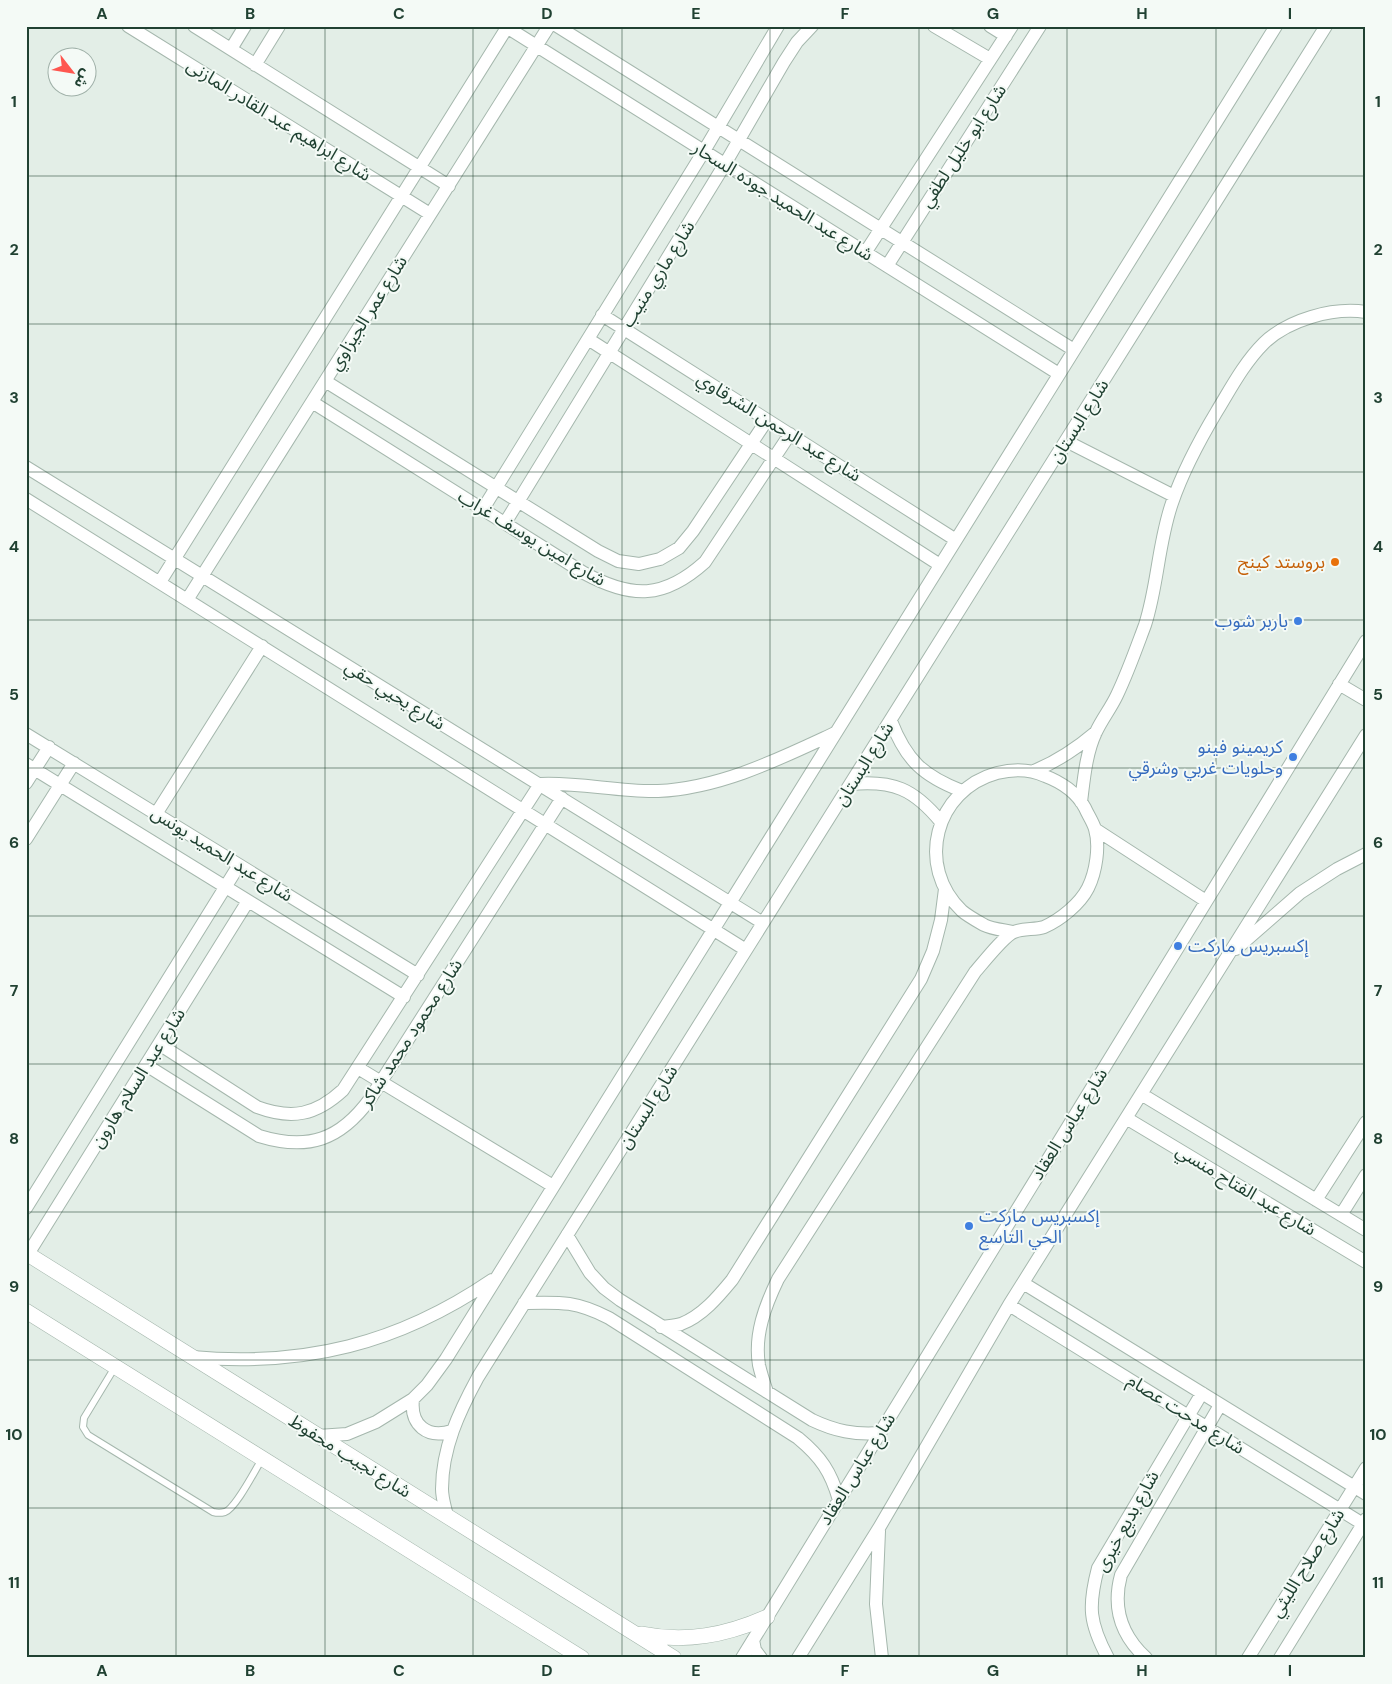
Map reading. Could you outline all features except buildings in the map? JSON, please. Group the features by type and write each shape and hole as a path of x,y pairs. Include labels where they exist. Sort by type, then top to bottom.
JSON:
{"street":[{"name":"شارع ابراهيم عبد القادر المازنى","path":"128,26 430,214"},
{"name":"شارع ابراهيم عبد القادر المازنى","path":"194,26 448,186"},
{"path":"231,50 245,26"},
{"path":"256,65 279,26"},
{"name":"شارع عمر الجيزاوي","path":"188,600 549,26"},
{"name":"شارع عبد الحميد جوده السحار","path":"558,26 1074,350"},
{"name":"شارع ماري منيب","path":"483,509 704,151 778,26"},
{"name":"شارع ماري منيب","path":"505,523 725,164 784,62 797,42 812,26"},
{"path":"934,26 990,59"},
{"path":"990,26 1009,31"},
{"name":"شارع ابو خليل لطفي","path":"886,266 1040,26"},
{"path":"318,1436 347,1434 376,1422 413,1399 427,1385 446,1359 1276,26"},
{"name":"شارع البستان","path":"447,1516 442,1489 445,1460 452,1431 478,1377 1326,26"},
{"name":"شارع عمر الجيزاوي","path":"160,582 508,27"},
{"name":"شارع عبد الحميد جوده السحار","path":"508,27 1059,374"},
{"name":"شارع ابو خليل لطفي","path":"865,253 1009,31"},
{"path":"1081,802 1087,762 1096,732 1116,697 1133,660 1146,621 1155,582 1161,542 1174,496 1202,436 1242,368 1265,342 1293,323 1325,313 1366,312"},
{"name":"شارع عبد الرحمن الشرقاوي","path":"602,315 956,540"},
{"name":"شارع عبد الرحمن الشرقاوي","path":"588,338 940,565"},
{"name":"شارع امين يوسف غراب","path":"325,381 598,551 618,561 639,564 660,559 679,548 693,532 767,420"},
{"name":"شارع امين يوسف غراب","path":"312,402 604,583 625,590 647,591 669,586 689,577 705,562 790,434"},
{"path":"1066,441 1174,496"},
{"name":"شارع يحيي حقي","path":"26,467 763,923"},
{"name":"شارع يحيي حقي","path":"26,499 746,950"},
{"path":"156,814 262,646"},
{"name":"شارع عباس العقاد","path":"742,1658 1339,684 1364,648"},
{"path":"1339,684 1366,700"},
{"path":"891,721 898,740 906,752 925,772 942,784 962,791"},
{"path":"1034,772 1057,761 1077,748 1096,732"},
{"path":"540,784 658,791 702,784 745,773 836,733"},
{"name":"شارع عبد الحميد يونس","path":"26,734 418,975"},
{"path":"798,1658 879,1528 1009,1305 1366,734"},
{"path":"26,783 30,767 48,748"},
{"path":"26,839 74,763"},
{"name":"شارع عبد الحميد يونس","path":"30,767 404,997"},
{"path":"1008,770 1034,772 1061,782 1081,802 1095,829 1097,859 1088,888 1069,912 1043,927 1013,932 986,926 962,911 945,889 937,867 936,845 941,822 950,806 962,791 983,777 1008,770"},
{"path":"851,784 872,782 892,785 911,794 928,806 941,822"},
{"name":"شارع محمود محمد شاكر","path":"159,1044 257,1107 272,1112 287,1115 303,1114 332,1100 343,1090 358,1068 540,784"},
{"name":"شارع محمود محمد شاكر","path":"146,1065 240,1126 259,1136 279,1142 300,1143 321,1139 341,1130 357,1116 381,1082 562,798"},
{"path":"1095,829 1206,901"},
{"path":"1227,957 1300,893 1337,869 1366,854"},
{"name":"شارع عبد السلام هارون","path":"26,1208 239,865"},
{"path":"661,1327 681,1324 700,1312 718,1298 732,1280 921,979 933,951 941,920 945,889"},
{"name":"شارع عبد السلام هارون","path":"27,1254 248,901"},
{"path":"767,1392 759,1364 759,1335 765,1306 778,1279 975,972 1013,932"},
{"path":"358,1068 554,1186"},
{"name":"شارع عبد الفتاح منسي","path":"1141,1094 1366,1230"},
{"name":"شارع عبد الفتاح منسي","path":"1126,1118 1366,1262"},
{"path":"1316,1200 1366,1122"},
{"path":"1341,1215 1366,1175"},
{"path":"567,1235 590,1273 604,1288 661,1327 812,1420 845,1432 862,1434 880,1433"},
{"name":"شارع نجيب محفوظ","path":"27,1254 674,1658"},
{"path":"192,1357 256,1360 320,1353 351,1346 397,1331 442,1311 496,1277"},
{"name":"شارع مدحت عصام","path":"1023,1283 1366,1494"},
{"path":"524,1303 571,1303 591,1309 609,1318 798,1438 813,1450 825,1465 839,1500"},
{"name":"شارع مدحت عصام","path":"1009,1305 1340,1510 1364,1521"},
{"path":"26,1310 582,1658"},
{"name":"شارع بديع خيرى","path":"1108,1658 1098,1639 1092,1616 1092,1592 1098,1568 1202,1393"},
{"path":"413,1399 413,1415 422,1428 431,1433 442,1434 452,1431"},
{"name":"شارع بديع خيرى","path":"1146,1658 1134,1644 1120,1619 1117,1605 1117,1590 1128,1562 1220,1404"},
{"name":"شارع صلاح الليثي","path":"1248,1658 1366,1468"},
{"name":"شارع صلاح الليثي","path":"1280,1658 1364,1521"},
{"path":"879,1528 876,1604 882,1658"},
{"path":"634,1633 672,1638 692,1638 730,1631 767,1617"},
{"path":"753,1640 755,1650 761,1658"}],"lane":[{"path":"116,1366 84,1418 83,1427 88,1435 213,1512 219,1513 225,1512 234,1505 263,1458"}],"place":[{"name":"بروستد كينج","path":"1335,562"},
{"name":"باربر شوب","path":"1298,621"},
{"name":"كريمينو فينو وحلويات غربي وشرقي","path":"1293,757"},
{"name":"إكسبريس ماركت","path":"1178,946"},
{"name":"إكسبريس ماركت الحي التاسع","path":"969,1226"}]}
